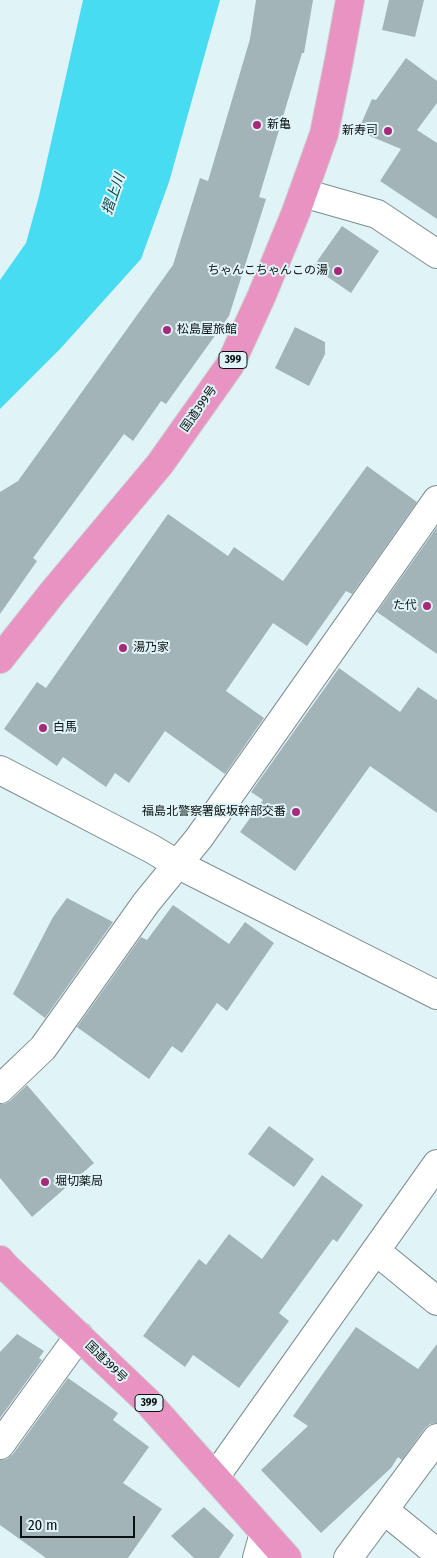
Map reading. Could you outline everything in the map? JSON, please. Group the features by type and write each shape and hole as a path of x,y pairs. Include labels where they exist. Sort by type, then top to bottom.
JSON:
{"highway":[{"name":"国道399号","path":"0,659 53,592 160,464 230,365 262,294 303,193 324,134 350,0"},
{"name":"国道399号","path":"0,1260 147,1400 215,1478 261,1545 286,1558"}],"street":[{"path":"303,193 377,214 437,254"},
{"path":"0,1089 43,1048 146,904 204,830 437,500"},
{"path":"0,770 152,849 177,864 437,996"},
{"path":"215,1478 437,1164"},
{"path":"376,1251 437,1301"},
{"path":"0,1445 78,1336"},
{"path":"348,1558 437,1438"},
{"path":"384,1510 437,1553"}],"water":[{"name":"摺上川","path":"83,0 220,0 169,182 141,259 61,348 0,409 0,280 26,243 39,196"}],"building":[{"path":"256,0 313,0 304,53 302,53 259,197 266,199 229,316 166,404 161,401 133,441 124,434 33,558 37,561 0,614 0,492 18,481 173,265 200,178 208,181 250,39"},
{"path":"389,0 424,0 415,37 382,30"},
{"path":"406,58 437,81 437,103 417,130 437,143 437,219 380,181 401,149 358,131 372,99 376,100"},
{"path":"342,226 379,251 351,293 313,267"},
{"path":"295,327 325,342 325,354 309,386 275,368"},
{"path":"367,466 417,502 352,594 346,591 307,646 273,623 226,691 264,718 225,774 165,731 129,783 115,773 106,787 63,757 57,766 4,729 37,682 46,688 168,514 228,556 234,547 283,581"},
{"path":"437,527 437,654 377,612"},
{"path":"339,668 400,712 418,687 437,700 437,813 370,766 295,871 240,832 263,800 251,792"},
{"path":"67,898 113,922 45,1018 13,994 53,917"},
{"path":"173,905 229,944 245,922 274,943 227,1011 217,1003 182,1053 172,1046 149,1079 77,1027 141,937 147,940"},
{"path":"27,1085 94,1163 32,1217 0,1178 0,1104 10,1101"},
{"path":"269,1126 314,1159 294,1187 248,1154"},
{"path":"322,1175 363,1205 337,1242 333,1239 279,1313 289,1321 239,1388 193,1355 185,1367 143,1336 199,1259 206,1265 229,1234 262,1259"},
{"path":"356,1327 418,1369 437,1344 437,1423 430,1424 425,1428 402,1460 398,1457 391,1468 321,1533 261,1470 308,1426 293,1416"},
{"path":"17,1334 44,1351 39,1358 42,1360 0,1418 0,1352"},
{"path":"68,1378 118,1413 113,1420 149,1447 123,1483 162,1509 128,1558 46,1558 0,1525 0,1460 7,1459 13,1454"},
{"path":"204,1507 234,1535 219,1558 194,1558 171,1536"}],"place":[{"name":"新亀","path":"257,125"},
{"name":"新寿司","path":"388,131"},
{"name":"ちゃんこちゃんこの湯","path":"338,271"},
{"name":"松島屋旅館","path":"167,330"},
{"name":"た代","path":"427,606"},
{"name":"湯乃家","path":"123,648"},
{"name":"白馬","path":"43,728"},
{"name":"福島北警察署飯坂幹部交番","path":"296,812"},
{"name":"堀切薬局","path":"45,1182"}]}
